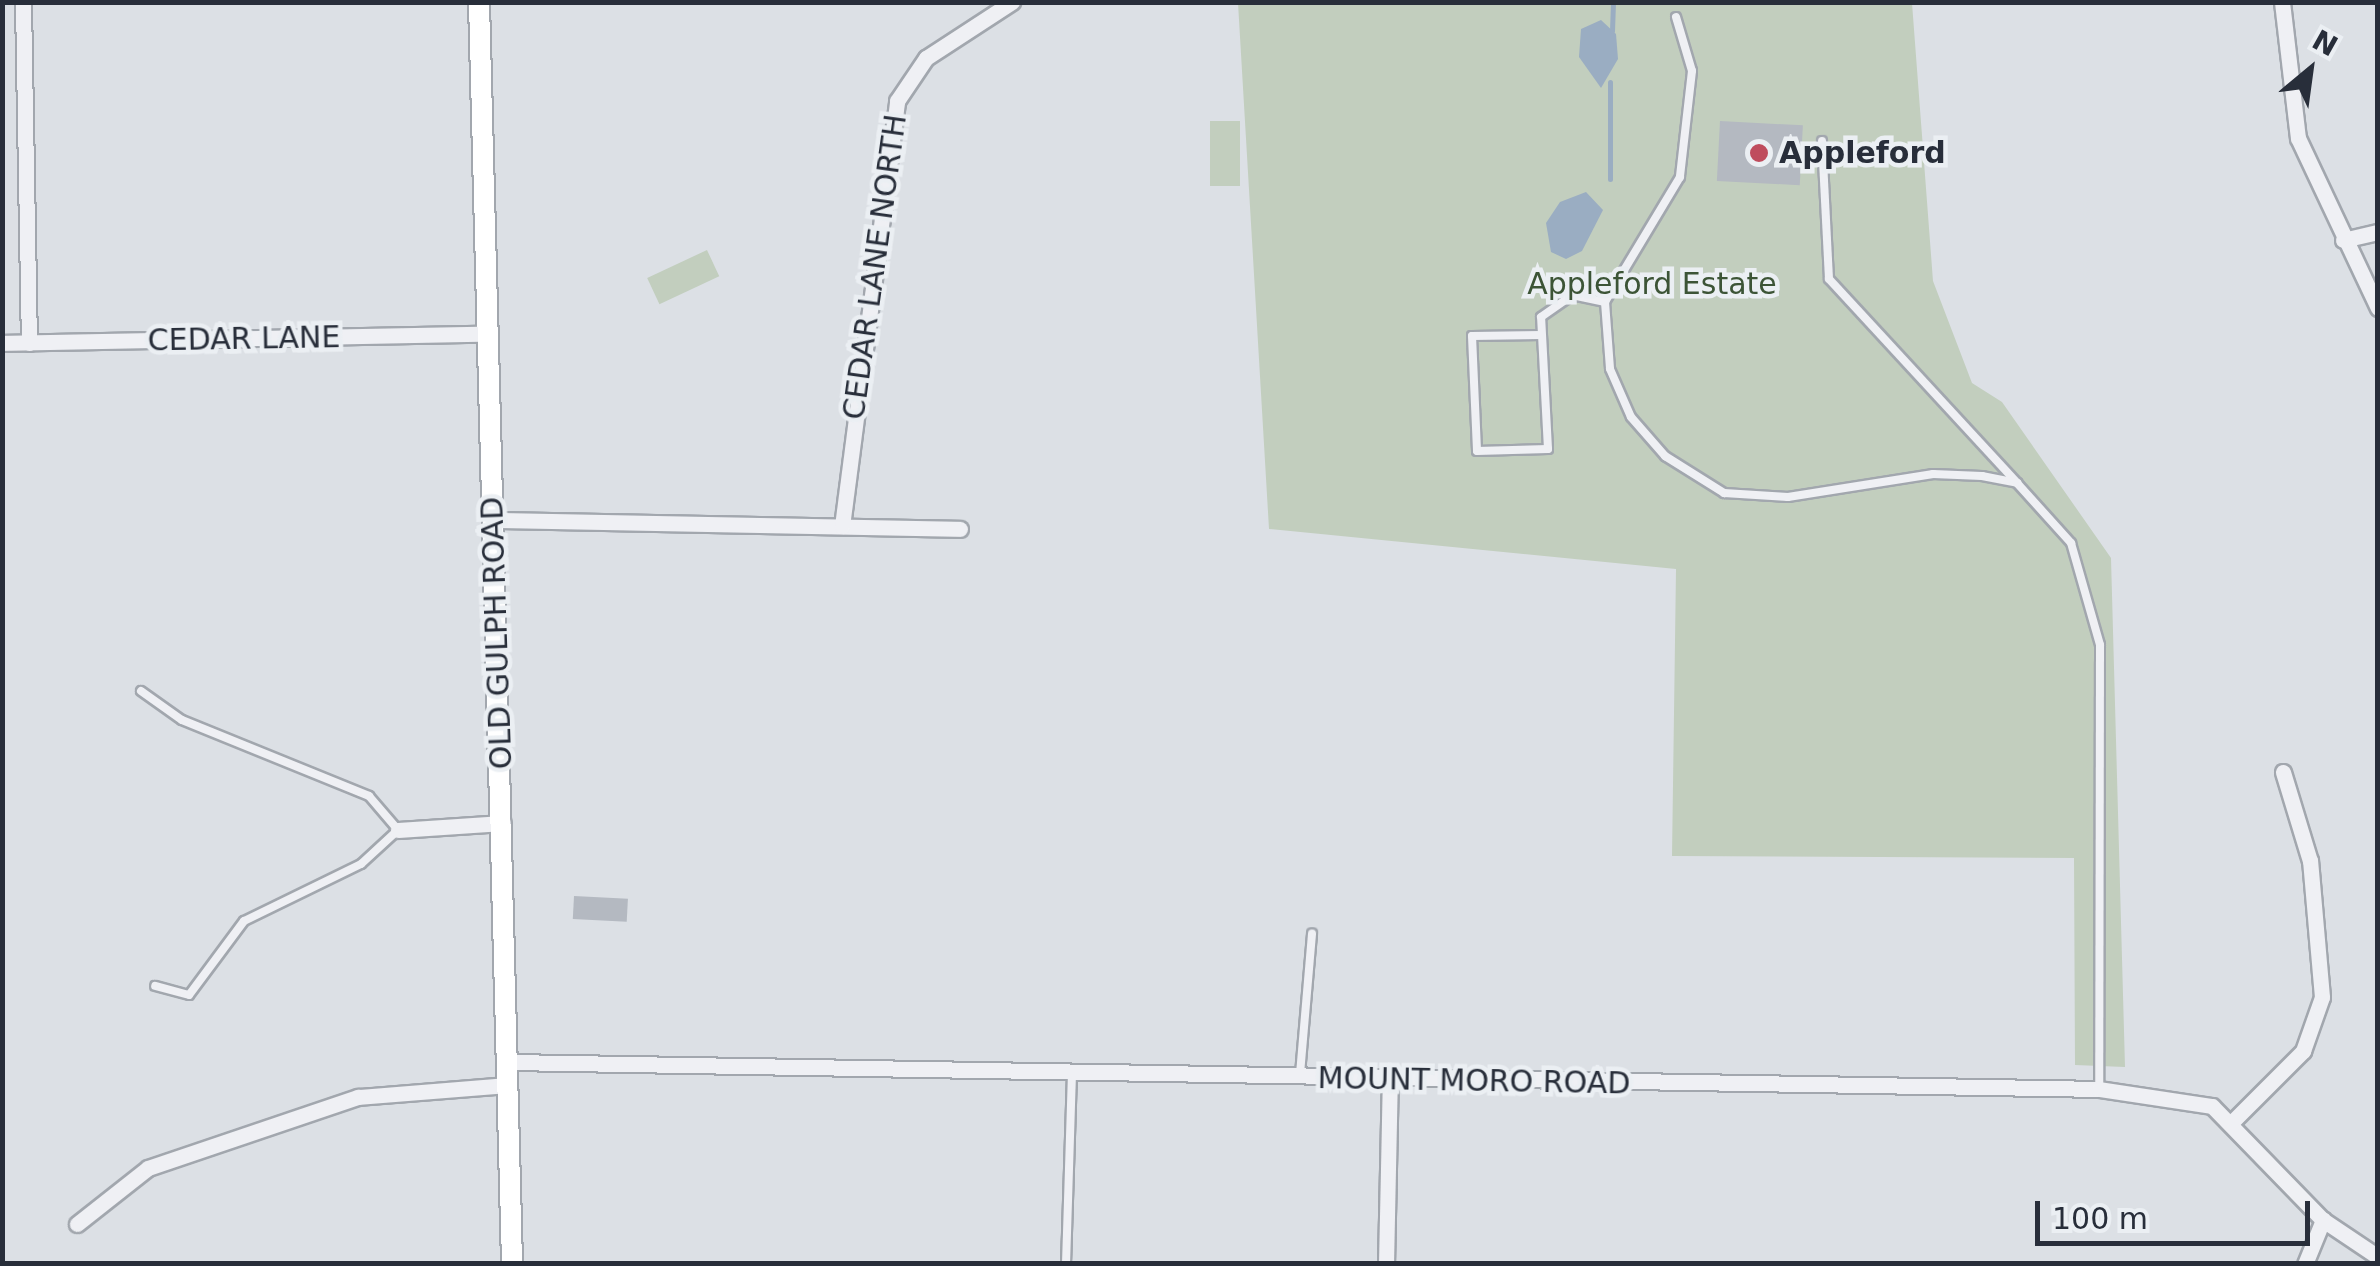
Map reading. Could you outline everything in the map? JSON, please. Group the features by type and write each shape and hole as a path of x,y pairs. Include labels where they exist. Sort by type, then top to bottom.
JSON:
{"street":[{"path":"23,2 29,343"},
{"name":"OLD GULPH ROAD","path":"479,2 512,1264"},
{"name":"CEDAR LANE NORTH","path":"842,526 898,101 926,58 1012,2"},
{"path":"2282,2 2298,138 2378,308"},
{"path":"2344,240 2378,232"},
{"name":"CEDAR LANE","path":"2,344 485,334"},
{"path":"494,520 960,529"},
{"path":"2234,1120 2304,1051 2322,996 2310,860 2283,772"},
{"path":"398,830 503,824"},
{"name":"MOUNT MORO ROAD","path":"508,1062 1390,1080 2099,1088 2212,1106 2234,1120 2323,1220 2378,1257"},
{"path":"1386,1264 1390,1080"},
{"path":"76,1224 148,1168 358,1097 506,1084"},
{"path":"2305,1264 2323,1220"}],"lane":[{"path":"1676,17 1692,72 1680,176 1605,302 1610,370 1631,417 1701,484 1788,497 1933,474 2017,483"},
{"path":"1822,141 1829,280 2072,543 2100,645 2099,1088"},
{"path":"1541,335 1472,336 1477,451 1548,449 1540,317 1572,295 1605,302"},
{"path":"141,691 182,720 369,796 398,830 361,864 244,921 190,995 155,986"},
{"path":"1300,1078 1312,934"},
{"path":"1066,1264 1072,1072"}],"green space":[{"name":"Appleford Estate","path":"1238,3 1912,3 1933,281 1972,383 2002,402 2111,558 2125,1067 2075,1065 2074,858 1672,856 1676,569 1269,529"},
{"path":"1210,121 1240,121 1240,186 1210,186"},
{"path":"707,250 719,276 659,304 647,278"}],"water":[{"path":"1601,20 1616,34 1618,59 1601,88 1579,57 1581,29"},
{"path":"1586,192 1603,210 1582,251 1566,259 1551,252 1546,223 1560,202"}],"building":[{"name":"Appleford","path":"1720,121 1803,125 1800,185 1717,181"},
{"path":"574,896 628,899 627,922 573,919"}],"waterway":[{"path":"1612,31 1613,2"},
{"path":"1610,82 1610,179"}],"place":[{"name":"Appleford","path":"1759,153"}]}
